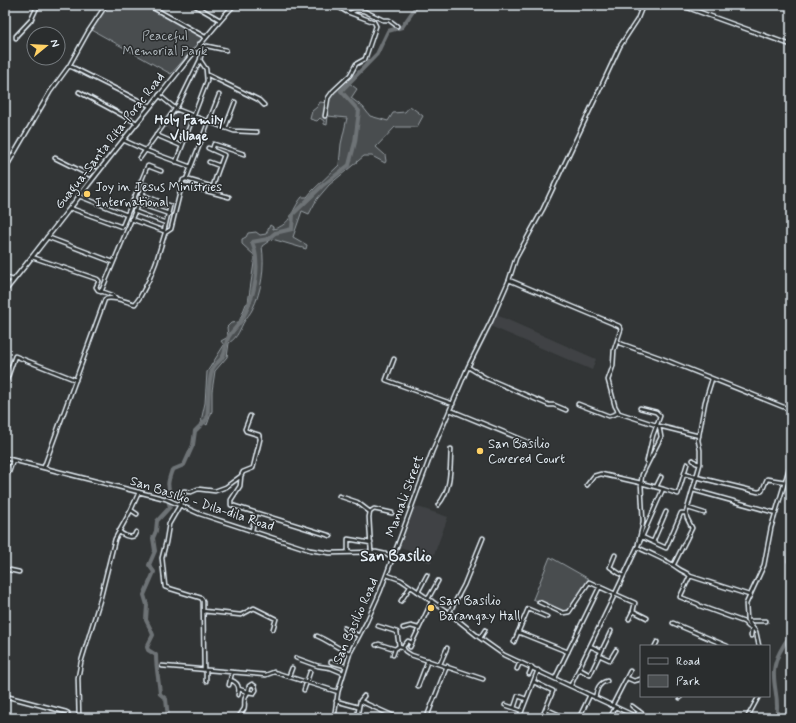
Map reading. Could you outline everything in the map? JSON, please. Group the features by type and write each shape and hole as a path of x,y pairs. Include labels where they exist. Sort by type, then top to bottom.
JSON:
{"main road":[{"name":"Guagua-Santa Rita-Porac Road","path":"5,291 122,140 159,96 199,44 234,5"}],"street":[{"path":"16,38 16,36 31,20 38,5"},
{"path":"5,169 50,92 69,66 88,32 106,5"},
{"path":"148,5 205,37"},
{"path":"194,5 220,20"},
{"path":"325,116 328,98 333,91 350,75 356,64 365,59 376,26 374,22 350,13 335,5"},
{"path":"356,10 358,5"},
{"name":"Manuali Street","path":"394,556 436,443 468,367 509,280 516,258 543,209 620,46 637,20 643,5"},
{"path":"680,5 791,45"},
{"path":"350,13 356,10 364,12 383,20 389,20 397,26"},
{"path":"140,158 176,109 200,60 202,48 199,44"},
{"path":"202,48 209,46 226,50"},
{"path":"176,162 206,84 208,75 206,67 200,60"},
{"path":"69,66 150,106"},
{"path":"208,75 260,100 264,105"},
{"path":"78,92 137,123"},
{"path":"108,298 135,304 140,297 156,262 165,233 171,229 181,184 184,179 186,179 219,95"},
{"path":"159,96 176,109 224,128 238,132 257,132"},
{"path":"224,128 235,102"},
{"path":"156,135 182,146"},
{"path":"122,140 191,167"},
{"path":"212,150 214,144 244,154"},
{"path":"186,179 213,187 224,155 208,148"},
{"path":"55,158 89,175 95,170"},
{"path":"209,162 220,166"},
{"path":"70,208 122,227 147,166 161,171"},
{"path":"181,184 229,197"},
{"path":"101,292 137,203 146,185"},
{"path":"131,219 163,231 169,214 170,205 141,194"},
{"path":"79,196 127,215"},
{"path":"137,203 169,214"},
{"path":"134,211 166,223"},
{"path":"47,237 113,262"},
{"path":"32,257 98,279 96,287 101,292 116,299"},
{"path":"5,277 14,280"},
{"path":"509,280 619,326 621,329 614,350 613,366 608,380 615,406 619,413"},
{"path":"44,467 105,299 108,298 108,294"},
{"path":"617,341 785,409 791,410"},
{"path":"5,385 15,356 76,380"},
{"path":"394,359 386,380 453,404"},
{"path":"468,367 486,378 549,405 554,405 566,410"},
{"path":"674,564 692,528 686,513 700,464 699,436 705,402 712,379"},
{"path":"578,404 609,416 619,413 658,426 699,436"},
{"path":"640,408 658,413 660,418 653,435 647,465"},
{"path":"450,410 528,442"},
{"path":"206,681 202,598 168,588 164,584 162,558 170,521 185,490 191,492 202,489 215,491 226,487 241,476 243,472 253,468 260,439 259,436 246,431 245,429 250,416"},
{"path":"641,536 643,521 642,475 661,437 658,426"},
{"path":"438,505 443,499 447,490 452,465 451,449"},
{"name":"San Basilio - Dila-dila Road","path":"5,458 166,499 200,514 314,551 330,553 371,552 394,556"},
{"path":"9,472 13,460"},
{"path":"693,460 700,464"},
{"path":"759,645 757,635 746,615 746,606 764,565 771,528 791,462"},
{"path":"587,485 594,476 601,474 641,483 678,494 687,464"},
{"path":"684,474 758,492 762,492 767,479 786,482"},
{"path":"241,476 240,486 231,500 231,505 331,536"},
{"path":"656,487 661,477"},
{"path":"571,685 663,489"},
{"path":"693,490 776,513"},
{"path":"80,718 78,683 79,671 115,539 139,492"},
{"path":"339,496 357,502 370,512"},
{"path":"688,508 704,513"},
{"path":"370,512 374,509 392,513"},
{"path":"131,510 137,514"},
{"path":"252,530 256,512"},
{"path":"370,512 371,552"},
{"path":"652,542 666,512"},
{"path":"641,536 652,542 667,547 681,513 686,513"},
{"path":"119,531 123,535 131,537 134,536 136,532"},
{"path":"449,613 464,585 483,538"},
{"path":"348,552 348,539 371,543"},
{"path":"637,546 674,564 690,576 750,595"},
{"path":"615,555 610,568 623,576"},
{"name":"San Basilio Road","path":"333,718 345,666 350,653 372,611 394,556"},
{"path":"5,568 19,572"},
{"path":"387,575 398,578 449,613 500,652 590,695 613,704 616,708 639,718"},
{"path":"418,592 427,575"},
{"path":"690,576 680,597 744,622 749,627 752,627"},
{"path":"428,599 438,581"},
{"path":"539,602 567,613 571,611 588,582 591,582 635,603 629,619"},
{"path":"555,678 600,586"},
{"path":"401,601 410,587"},
{"path":"410,647 432,602"},
{"path":"203,611 241,615 254,608 276,619 273,629"},
{"path":"514,642 528,609 547,618"},
{"path":"633,611 647,618"},
{"path":"749,621 766,622"},
{"path":"673,623 725,645"},
{"path":"378,626 397,632 399,646"},
{"path":"403,628 411,626 418,628"},
{"path":"751,636 752,627"},
{"path":"344,628 359,636"},
{"path":"480,638 486,630"},
{"path":"578,669 590,675 611,631"},
{"path":"518,632 568,652"},
{"path":"317,636 332,643 341,650 350,653"},
{"path":"403,647 408,641 412,643"},
{"path":"376,645 379,644 395,649"},
{"path":"399,646 403,647 406,652 483,679"},
{"path":"393,655 395,649 399,646"},
{"path":"590,646 601,651"},
{"path":"440,664 447,648"},
{"path":"599,655 610,660 616,650"},
{"path":"296,658 343,673"},
{"path":"418,686 428,660"},
{"path":"331,662 345,666"},
{"path":"517,669 520,662"},
{"path":"162,666 266,675 274,672 338,692"},
{"path":"428,714 447,666"},
{"path":"529,674 532,667"},
{"path":"289,676 292,668"},
{"path":"519,718 538,670"},
{"path":"613,704 630,671"},
{"path":"229,685 232,672"},
{"path":"304,690 308,682 310,672"},
{"path":"626,678 634,681 640,679"},
{"path":"230,680 237,683 239,689 238,695"},
{"path":"595,697 600,684 607,681"},
{"path":"534,682 553,691 543,715"},
{"path":"238,718 244,708 244,701 248,692 239,689"},
{"path":"579,718 590,695"},
{"path":"5,696 66,712 68,713 68,718"},
{"path":"357,718 358,707 364,696"},
{"path":"514,708 518,696 526,699"},
{"path":"747,718 758,697"},
{"path":"336,701 358,707"},
{"path":"360,701 398,718"},
{"path":"505,705 522,711"},
{"path":"632,706 644,715"},
{"path":"610,718 616,708"},
{"path":"546,710 566,718"},
{"path":"636,716 639,711"},
{"path":"321,716 333,718"}],"shaded area":[{"path":"177,111 192,117 184,138 171,132 165,127"},
{"path":"496,313 499,314 499,316 596,359 592,370 490,326"},
{"path":"415,506 448,517 431,563 420,559 422,555 400,547"}],"green space":[{"name":"Peaceful Memorial Park","path":"107,5 146,5 204,37 171,74 92,30"},
{"path":"344,79 357,89 351,98 363,107 370,116 388,121 393,113 405,112 410,106 423,116 417,127 395,127 376,147 385,155 385,163 372,156 364,156 329,185 317,199 309,214 302,211 293,237 307,245 306,249 272,239 262,246 263,270 258,295 252,310 235,338 229,343 227,357 215,371 212,391 212,411 207,425 201,421 205,403 207,372 224,345 221,341 228,337 227,327 231,323 239,322 246,304 248,303 255,256 242,244 242,239 246,237 248,233 256,232 260,235 266,234 270,225 273,229 288,221 302,197 307,197 339,165 341,144 347,118 328,116 327,125 324,124 324,121 320,118 317,121 310,119 312,111 320,102 327,103 332,89"},
{"path":"550,557 589,579 571,610 565,613 533,599"}],"waterway":[{"path":"168,718 166,699 160,694 156,655 148,650 147,647 153,635 146,620 147,605 144,595 154,572 149,565 155,551 153,538 156,531 157,521 170,507 168,500 171,494 168,485 172,470 184,465 193,445 195,431 207,419 209,386 213,368 222,358 228,338 241,321 250,303 256,272 255,251 252,242 268,239 275,233 292,229 293,214 322,186 349,165 355,142 359,111 341,91 377,54 388,31 402,27 419,5"},
{"path":"791,547 788,561 791,563"},
{"path":"776,718 777,705 774,671 780,652 791,635"}],"place":[{"name":"Joy in Jesus Ministries International","path":"87,194"},
{"name":"San Basilio Covered Court","path":"480,451"},
{"name":"San Basilio Barangay Hall","path":"431,608"}],"district":[{"name":"Holy Family Village","path":"189,128"},
{"name":"San Basilio","path":"396,557"}]}
